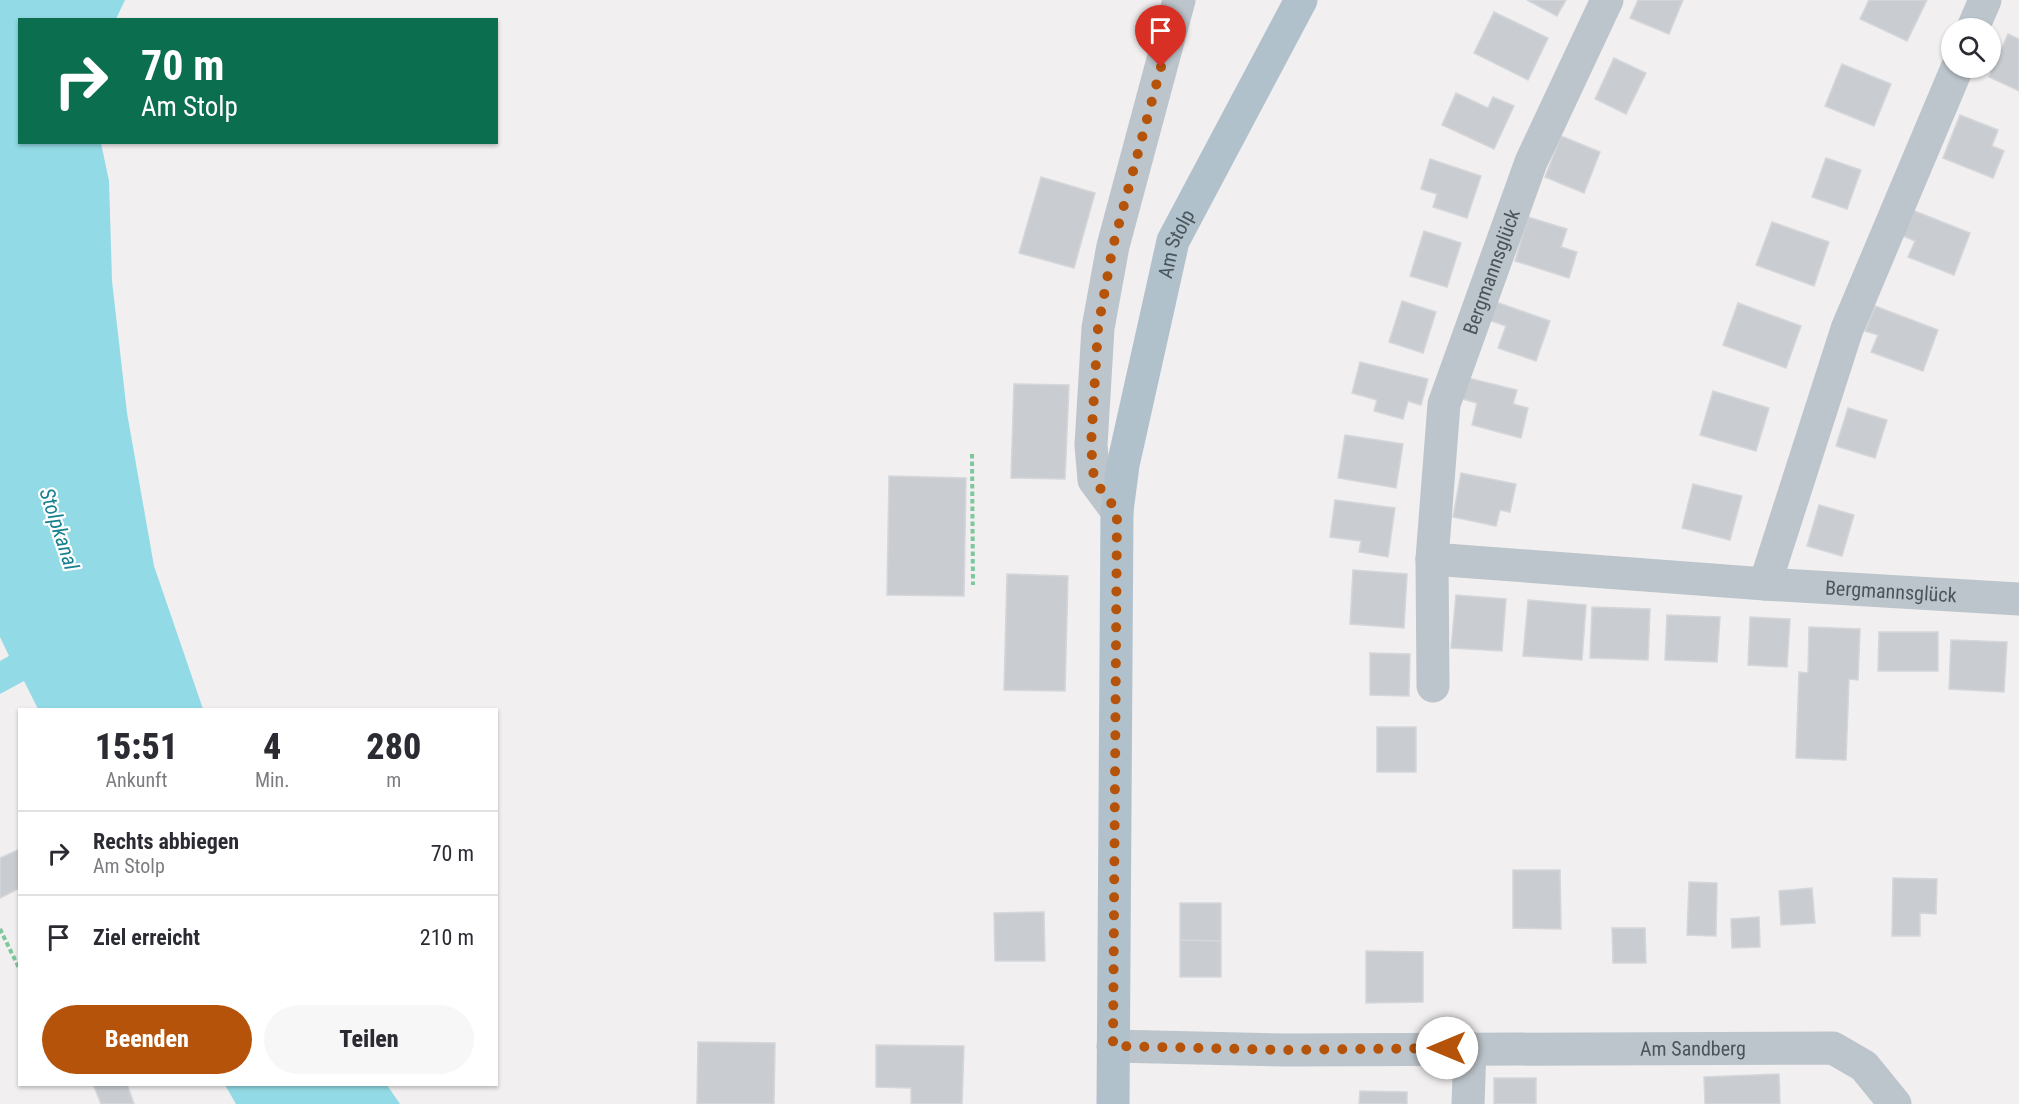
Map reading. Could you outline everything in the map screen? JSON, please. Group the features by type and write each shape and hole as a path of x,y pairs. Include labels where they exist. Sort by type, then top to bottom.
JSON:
{"main road":[{"name":"Am Stolp","path":"1113,1104 1117,511 1123,465 1173,241 1301,0"}],"street":[{"path":"1117,511 1094,480 1091,445 1098,328 1113,246 1179,0"},
{"name":"Bergmannsglück","path":"1433,686 1432,559 1444,404 1531,162 1607,0"},
{"path":"1977,18 1985,0"},
{"path":"1765,584 1847,329 1953,78"},
{"name":"Bergmannsglück","path":"1432,559 1765,584 2019,599"},
{"name":"Am Sandberg","path":"1113,1046 1286,1050 1833,1048 1864,1066 1895,1104"},
{"path":"1468,1104 1470,1048"}],"path":[{"path":"972,454 973,585"},
{"path":"0,929 18,966"}],"water":[{"name":"Stolpkanal","path":"0,0 125,0 116,18 18,18 18,144 101,144 109,181 112,281 127,413 154,566 203,708 38,708 24,681 0,694 0,661 9,656 0,637"},
{"path":"226,1086 388,1086 400,1104 236,1104"}],"building":[{"path":"1527,0 1566,0 1557,16"},
{"path":"1638,0 1683,0 1669,34 1630,18"},
{"path":"1869,0 1927,0 1907,41 1860,19"},
{"path":"1494,12 1548,38 1528,80 1474,53"},
{"path":"2008,34 2019,39 2019,91 1991,78 2001,78 2001,50"},
{"path":"1614,58 1646,73 1626,114 1595,99"},
{"path":"1842,64 1891,84 1874,126 1825,106"},
{"path":"1456,93 1488,108 1493,97 1514,106 1494,149 1442,125"},
{"path":"1960,115 1998,130 1992,146 2004,151 1993,178 1943,158"},
{"path":"1561,136 1600,152 1584,193 1545,177"},
{"path":"1826,158 1861,170 1847,209 1812,197"},
{"path":"1430,159 1481,176 1467,218 1433,207 1437,194 1421,189"},
{"path":"1041,177 1095,193 1074,268 1019,253"},
{"path":"1912,210 1970,233 1954,275 1908,257 1915,241 1901,235"},
{"path":"1528,217 1567,229 1561,247 1577,252 1569,278 1515,261"},
{"path":"1772,222 1829,242 1814,286 1756,265"},
{"path":"1424,231 1461,243 1447,287 1410,276"},
{"path":"1402,301 1436,312 1423,353 1389,342"},
{"path":"1493,301 1550,321 1536,361 1498,348 1506,326 1486,319"},
{"path":"1738,303 1801,326 1786,368 1723,345"},
{"path":"1875,306 1938,330 1923,371 1871,352 1878,335 1865,331"},
{"path":"1360,362 1428,379 1421,405 1408,401 1403,419 1374,411 1377,400 1352,393"},
{"path":"1468,378 1517,390 1513,404 1528,408 1521,438 1472,425 1477,403 1462,399"},
{"path":"1014,384 1069,385 1065,479 1011,478"},
{"path":"1713,391 1769,408 1756,451 1700,435"},
{"path":"1848,408 1887,420 1875,458 1836,446"},
{"path":"1345,435 1403,444 1396,488 1338,478"},
{"path":"1461,473 1516,484 1510,512 1500,510 1496,526 1453,517"},
{"path":"889,476 966,478 964,596 887,595"},
{"path":"1693,484 1742,496 1730,540 1682,528"},
{"path":"1335,500 1395,508 1388,557 1359,552 1361,541 1330,537"},
{"path":"1819,505 1854,515 1842,556 1807,546"},
{"path":"1353,570 1407,574 1404,628 1350,624"},
{"path":"1007,574 1068,576 1065,691 1004,690"},
{"path":"1456,595 1506,599 1502,651 1451,648"},
{"path":"1528,600 1586,605 1582,660 1523,656"},
{"path":"1592,607 1650,609 1648,660 1590,658"},
{"path":"1667,615 1720,617 1717,662 1665,660"},
{"path":"1750,617 1790,619 1787,667 1748,665"},
{"path":"1809,627 1860,629 1858,680 1849,679 1846,760 1796,758 1799,672 1808,673"},
{"path":"1879,632 1938,632 1938,671 1878,671"},
{"path":"1951,640 2007,642 2004,692 1949,689"},
{"path":"1370,653 1410,654 1409,696 1370,695"},
{"path":"1377,727 1416,727 1416,772 1377,772"},
{"path":"18,850 18,889 0,898 0,858"},
{"path":"1513,870 1560,870 1561,929 1513,928"},
{"path":"1893,878 1937,879 1936,914 1920,913 1920,936 1892,936"},
{"path":"1689,882 1717,883 1716,936 1687,935"},
{"path":"1812,888 1815,923 1781,925 1779,891"},
{"path":"1180,903 1221,903 1221,941 1180,940"},
{"path":"1044,912 1045,961 995,961 994,913"},
{"path":"1759,917 1760,947 1732,948 1731,919"},
{"path":"1612,928 1645,928 1646,963 1613,963"},
{"path":"1180,940 1221,941 1221,977 1180,977"},
{"path":"1366,951 1423,952 1423,1002 1366,1003"},
{"path":"698,1042 775,1043 774,1104 697,1104"},
{"path":"876,1045 964,1046 962,1104 911,1104 911,1088 876,1087"},
{"path":"1779,1074 1780,1104 1705,1104 1704,1077"},
{"path":"1494,1078 1536,1078 1536,1104 1494,1104"},
{"path":"94,1086 128,1086 134,1104 101,1104"},
{"path":"1360,1091 1407,1092 1407,1104 1359,1104"}],"route":[{"path":"1161,67 1113,246 1101,307 1091,445 1094,480 1117,511 1113,1046 1286,1050 1447,1048"}]}
